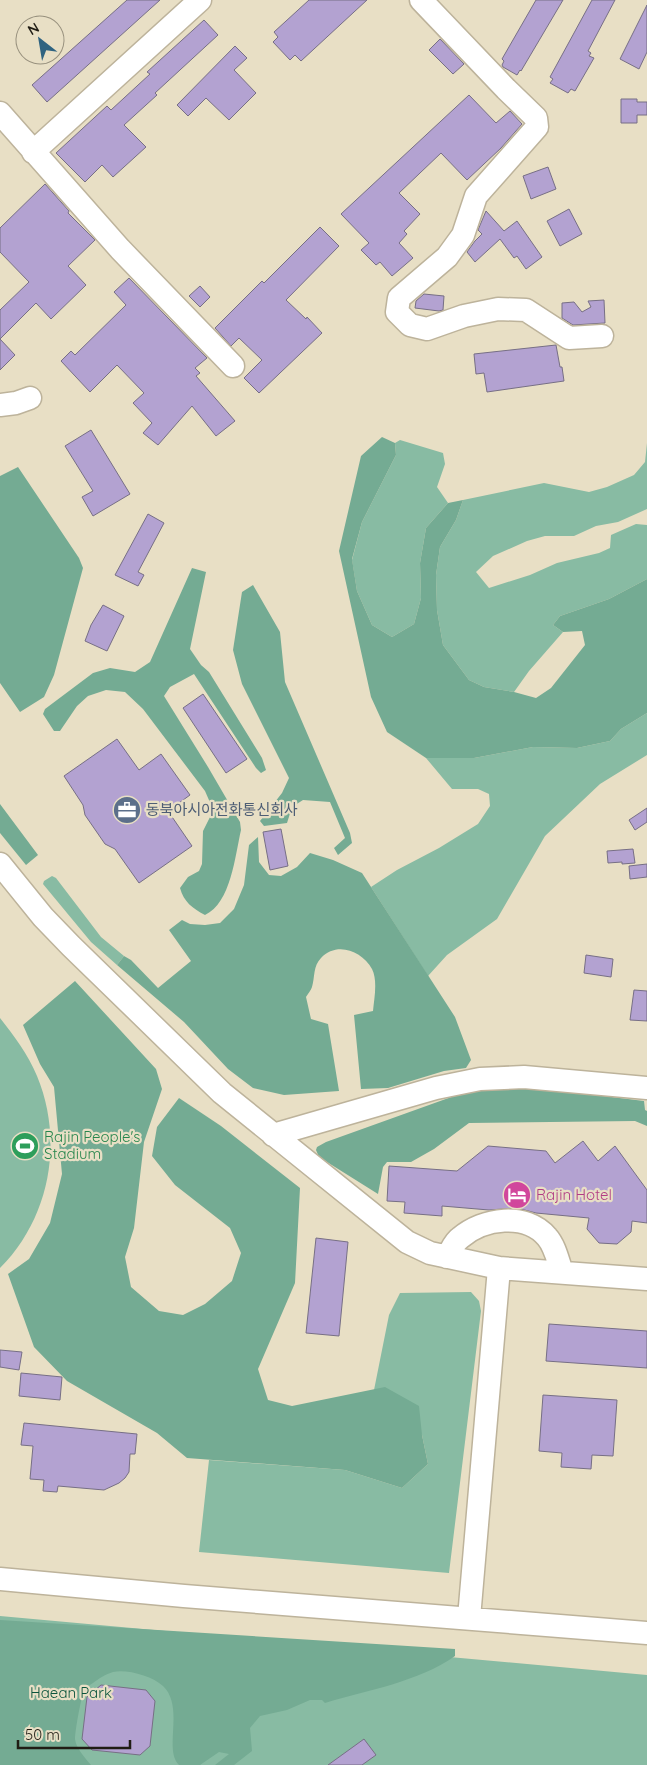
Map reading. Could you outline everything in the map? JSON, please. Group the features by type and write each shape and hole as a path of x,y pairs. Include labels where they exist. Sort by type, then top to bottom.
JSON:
{"street":[{"path":"33,152 199,0"},
{"path":"421,0 536,118 537,128 476,196 463,236 448,257 399,298 397,312 410,325 427,329 464,316 498,308 526,310 568,338 602,336"},
{"path":"0,113 120,250 233,366"},
{"path":"0,405 16,403 30,398"},
{"path":"0,864 43,917 71,946 222,1093 407,1242 430,1253 499,1268 647,1278"},
{"path":"273,1135 436,1088 480,1079 524,1077 647,1088"},
{"path":"447,1257 458,1238 478,1226 500,1221 522,1222 535,1226 548,1238 562,1272"},
{"path":"469,1618 499,1268"},
{"path":"0,1579 184,1596 647,1633"}],"green space":[{"path":"382,437 395,443 396,455 362,522 352,559 357,591 372,625 392,637 414,624 421,598 420,563 426,528 448,503 463,500 456,520 440,547 436,575 437,610 443,645 469,680 484,687 536,698 551,688 585,645 582,631 563,632 553,625 560,616 609,599 647,579 647,713 621,729 610,741 577,748 533,747 474,758 426,758 387,732 371,697 339,551 361,456"},
{"path":"400,440 443,453 445,464 437,487 448,503 426,528 420,563 421,598 414,624 392,637 372,625 357,591 352,560 362,522 396,455 395,443"},
{"path":"647,443 647,509 618,522 596,526 574,536 545,536 527,541 493,556 476,572 489,588 530,575 557,563 599,553 610,548 611,535 636,524 647,525 647,579 609,599 560,616 553,625 563,632 529,671 514,692 484,687 469,680 443,645 437,610 436,575 440,547 456,520 463,500 544,483 589,492 607,487 634,475 645,462"},
{"path":"18,467 79,558 83,568 54,675 44,697 20,712 0,683 0,476"},
{"path":"192,568 206,572 190,649 201,665 209,672 262,758 266,770 261,773 256,768 194,674 170,687 164,696 240,822 241,830 237,853 226,890 214,909 205,915 189,904 180,888 188,877 199,871 202,864 203,831 210,817 212,807 205,791 143,709 125,692 106,690 88,696 77,706 60,731 54,731 43,714 45,709 93,673 110,668 135,672 150,662"},
{"path":"253,585 280,632 285,682 350,833 352,843 338,855 334,848 345,838 330,802 303,800 292,807 287,823 264,826 260,821 282,793 289,778 242,684 233,650 242,592"},
{"path":"647,713 647,755 600,784 545,836 497,919 447,955 428,976 371,887 478,824 490,806 489,794 478,789 452,789 426,758 474,758 533,747 577,748 610,741 621,729"},
{"path":"0,804 38,855 26,865 0,833"},
{"path":"258,837 259,862 269,875 281,876 297,867 310,853 333,860 362,873 455,1017 471,1060 466,1068 444,1071 388,1088 361,1089 354,1015 373,1011 375,979 368,963 362,957 349,950 334,950 318,961 312,987 306,997 311,1019 328,1024 339,1091 284,1095 253,1088 228,1069 184,1022 117,965 124,956 131,960 158,988 191,961 169,930 182,920 190,924 220,923 234,909 244,885 249,845"},
{"path":"52,876 56,878 101,937 124,956 117,965 91,942 43,884 44,881"},
{"path":"75,981 156,1069 162,1089 144,1142 134,1228 125,1257 131,1287 159,1311 183,1315 205,1304 232,1281 241,1253 230,1228 175,1185 152,1156 157,1127 179,1098 221,1126 300,1188 295,1283 258,1369 268,1400 292,1406 385,1387 419,1406 428,1464 402,1488 345,1470 187,1458 157,1433 67,1381 34,1347 8,1274 29,1259 50,1223 62,1174 54,1087 40,1064 23,1025"},
{"name":"Rajin People's Stadium","path":"0,1018 25,1053 37,1076 50,1126 50,1152 47,1178 41,1202 31,1226 17,1248 0,1268"},
{"path":"482,1086 547,1089 644,1101 645,1110 647,1111 647,1126 635,1121 469,1123 434,1149 411,1162 387,1162 383,1167 378,1194 319,1157 316,1150 317,1147 326,1142"},
{"path":"471,1292 479,1301 481,1311 449,1573 199,1552 209,1460 345,1470 402,1488 428,1464 422,1435 385,1388 374,1390 389,1315 400,1293"},
{"name":"Haean Park","path":"0,1616 647,1675 647,1765 0,1765"},
{"path":"0,1620 455,1649 455,1656 441,1665 409,1679 325,1703 322,1700 310,1700 287,1710 260,1716 250,1728 252,1751 234,1765 215,1765 229,1754 219,1752 200,1765 179,1765 173,1749 173,1705 163,1686 146,1676 132,1672 113,1672 86,1688 81,1700 75,1739 79,1749 91,1765 0,1765"}],"building":[{"path":"127,0 160,0 47,102 32,85 54,65 65,65 65,55"},
{"path":"309,0 367,0 301,61 295,55 290,60 273,42 278,37 274,32"},
{"path":"536,0 563,0 517,75 503,67 504,61 502,59"},
{"path":"592,0 615,0 588,51 591,53 589,56 594,58 575,91 571,89 568,93 550,83 553,79 550,77"},
{"path":"647,5 647,52 639,69 620,59"},
{"path":"204,20 218,35 155,93 157,95 124,125 146,147 113,177 102,165 85,182 56,153 107,106 111,110 150,74 147,72"},
{"path":"440,39 464,64 453,74 429,50"},
{"path":"235,46 247,58 234,70 256,93 229,120 206,98 188,116 177,105"},
{"path":"469,95 496,123 510,111 522,124 501,148 467,180 441,153 399,193 420,214 404,231 407,234 399,243 413,258 392,276 380,262 376,265 361,250 369,243 341,214"},
{"path":"621,99 637,99 637,102 647,102 647,115 637,115 637,123 621,123"},
{"path":"548,167 556,189 531,199 523,176"},
{"path":"45,184 69,211 68,213 95,240 68,266 86,285 51,319 36,303 0,339 0,310 29,282 0,252 0,228"},
{"path":"569,209 582,234 560,246 547,221"},
{"path":"486,211 504,231 517,221 542,257 526,269 517,256 514,258 500,239 475,262 467,252 482,234 478,230"},
{"path":"320,227 339,246 286,300 306,319 307,317 322,333 259,393 244,378 262,360 239,338 231,346 215,328 262,281 264,283"},
{"path":"129,278 207,358 195,368 200,373 196,376 235,421 216,436 192,406 158,445 143,433 152,423 133,403 144,393 117,365 90,392 61,361 71,351 75,355 126,305 114,292"},
{"path":"200,286 210,297 200,307 189,296"},
{"path":"424,294 444,296 443,310 415,308 416,301"},
{"path":"604,300 605,323 573,325 562,318 562,303 574,302 582,312 591,307 588,301"},
{"path":"0,339 15,355 0,370"},
{"path":"556,345 564,381 487,392 484,373 476,374 474,354"},
{"path":"91,430 130,494 93,516 82,497 93,491 65,446"},
{"path":"148,514 164,523 138,572 144,575 138,586 115,575"},
{"path":"103,605 124,616 107,651 85,641 91,625"},
{"path":"203,694 247,759 226,773 183,708"},
{"name":"동북아시아전화통신회사","path":"117,739 139,770 161,754 190,795 168,811 192,846 139,883 115,849 105,844 85,815 83,805 64,776"},
{"path":"647,808 647,822 635,830 629,820"},
{"path":"281,829 288,866 270,870 263,832"},
{"path":"633,849 635,863 608,863 607,851"},
{"path":"647,864 647,877 630,879 629,866"},
{"path":"586,955 613,959 611,977 584,973"},
{"path":"634,990 647,991 647,1021 630,1020"},
{"name":"Rajin Hotel","path":"583,1141 598,1161 615,1146 647,1190 647,1223 632,1221 631,1232 617,1244 599,1243 587,1229 589,1218 536,1213 517,1208 489,1210 442,1206 442,1216 404,1213 405,1202 387,1201 389,1166 457,1171 488,1146 546,1151 555,1163"},
{"path":"316,1238 348,1242 339,1336 306,1333"},
{"path":"549,1324 647,1331 647,1368 546,1361"},
{"path":"0,1350 22,1352 19,1370 0,1367"},
{"path":"21,1373 62,1377 60,1400 19,1396"},
{"path":"543,1395 617,1400 613,1456 592,1455 591,1469 561,1467 562,1453 539,1451"},
{"path":"24,1423 137,1434 135,1454 130,1454 129,1472 119,1483 104,1490 58,1486 57,1492 43,1491 44,1480 30,1479 33,1446 21,1445"},
{"path":"101,1685 146,1690 155,1701 150,1746 140,1755 92,1750 82,1739 87,1697"},
{"path":"364,1739 376,1755 362,1765 328,1765"}],"place":[{"name":"동북아시아전화통신회사","path":"127,810"},
{"name":"Rajin People's Stadium","path":"25,1146"},
{"name":"Rajin Hotel","path":"517,1195"}]}
